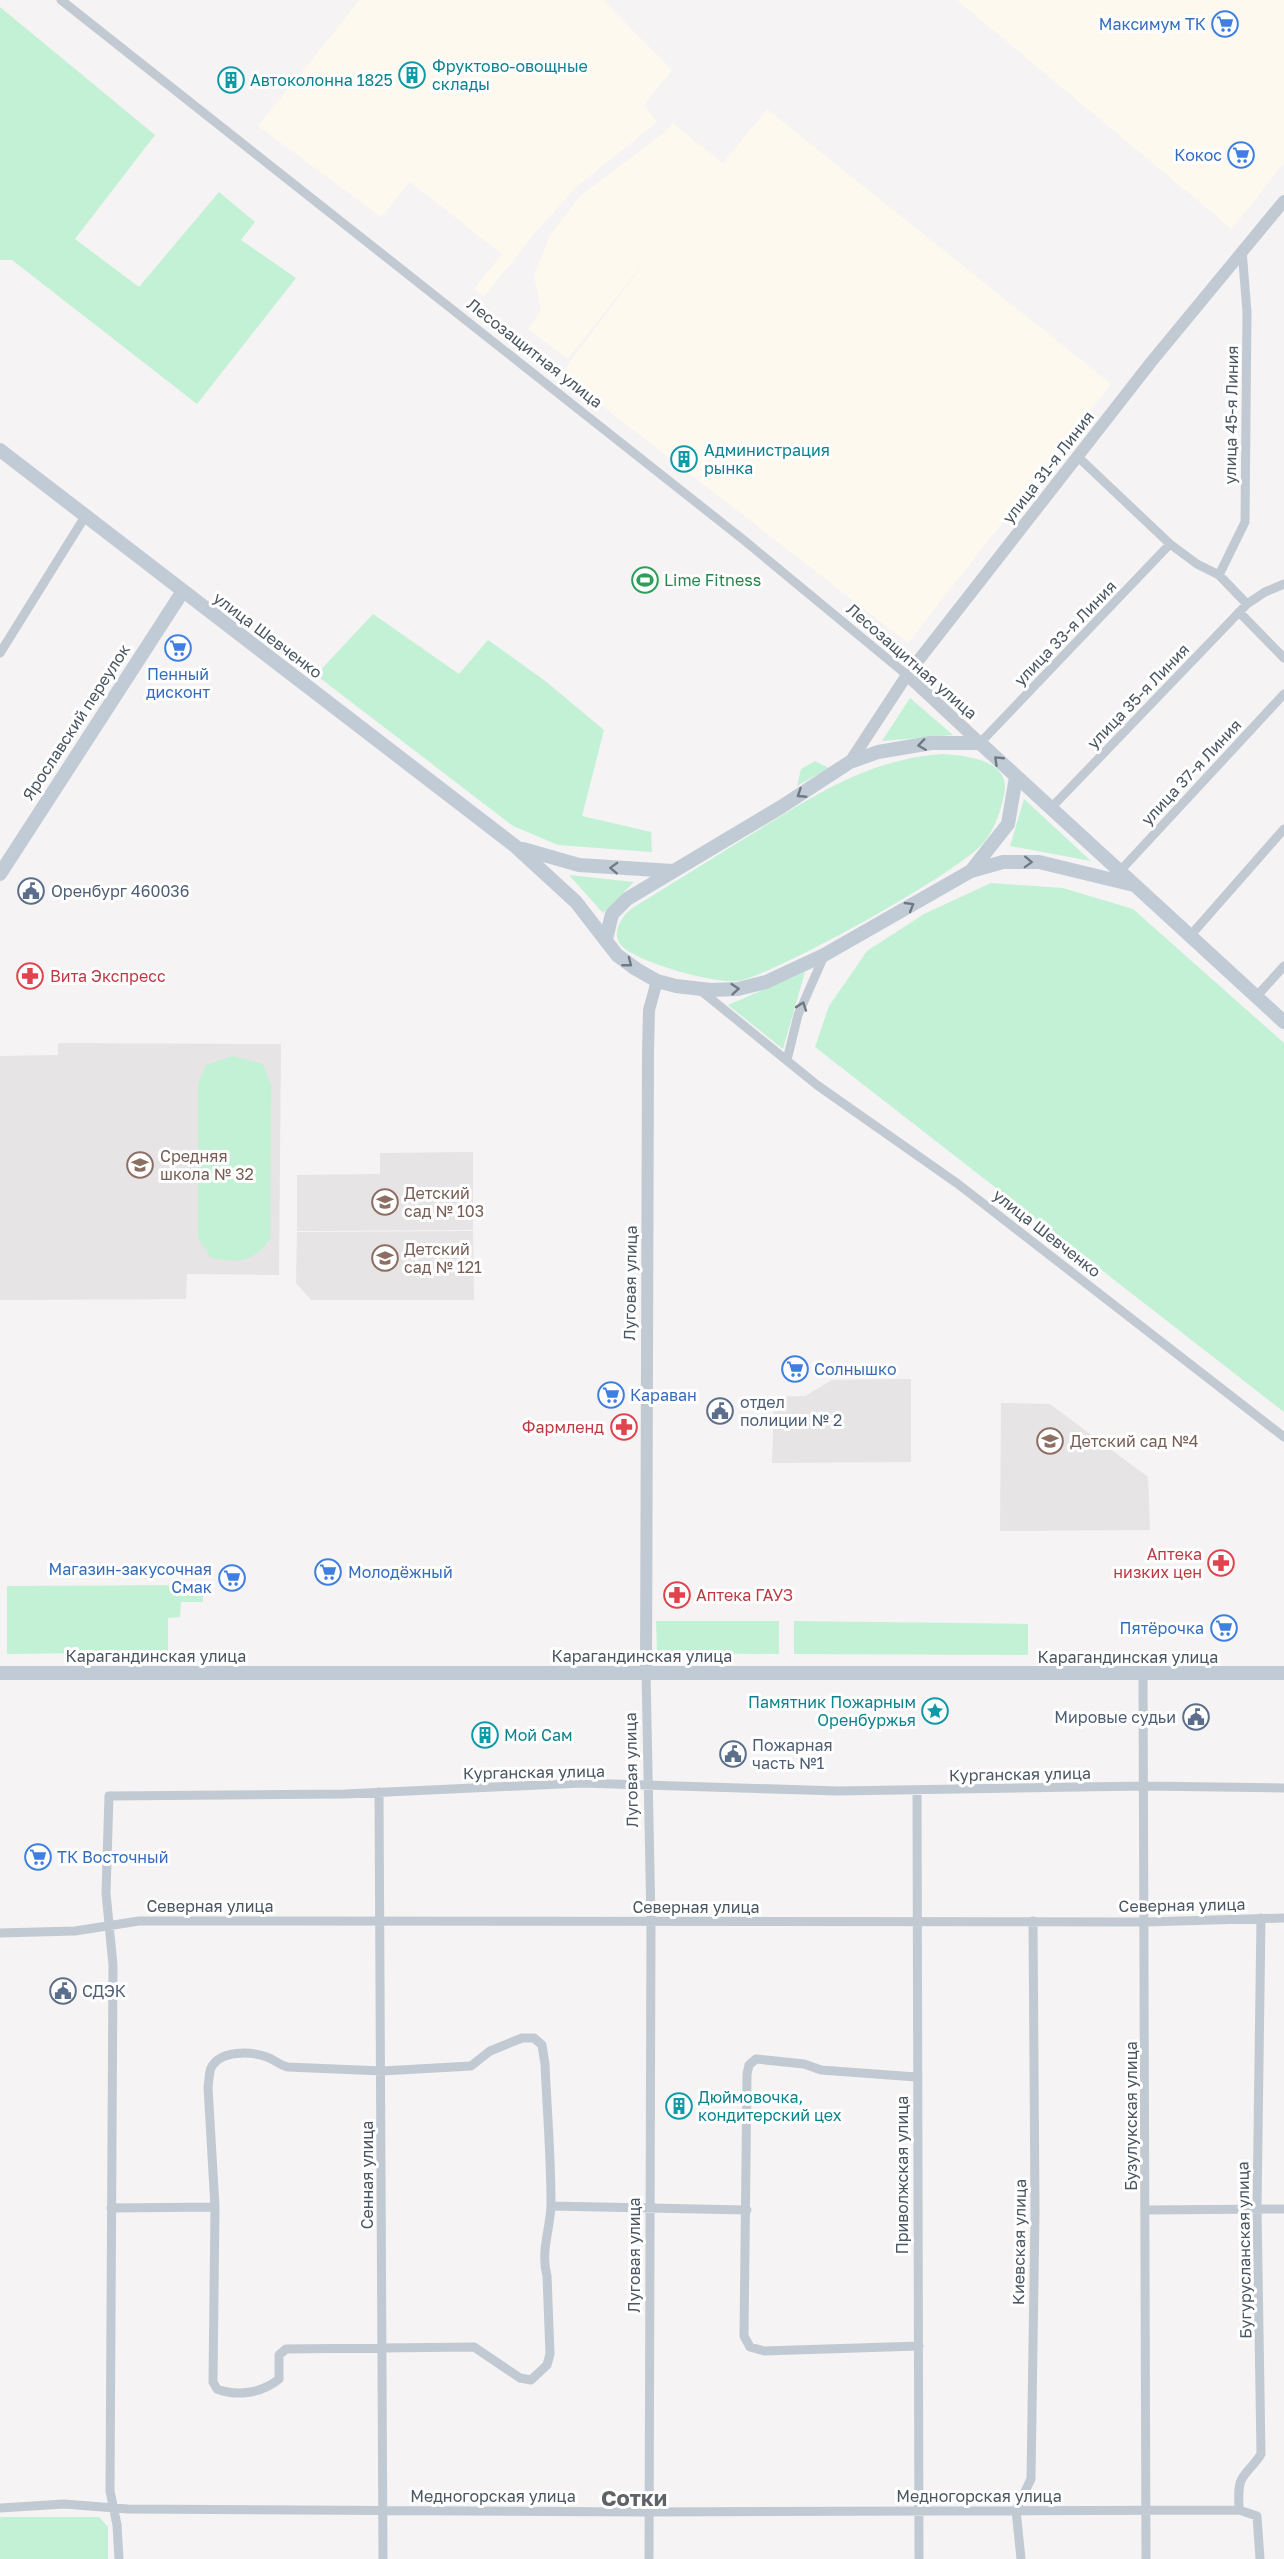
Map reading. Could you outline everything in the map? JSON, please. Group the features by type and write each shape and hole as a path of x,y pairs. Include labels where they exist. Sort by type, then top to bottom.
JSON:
{"main road":[{"name":"улица Шевченко","path":"0,450 515,846 576,902 625,961 657,981"},
{"name":"Ярославский переулок","path":"0,874 183,591"},
{"path":"606,939 609,921 617,909 672,870 781,807 850,762 878,752 931,743 980,743 1284,1022"},
{"path":"971,871 1008,824 1016,777"},
{"name":"улица Шевченко","path":"515,846 579,865 672,870"},
{"path":"657,981 700,990 750,987 824,955 971,871 1003,862 1039,862 1136,886"},
{"name":"Карагандинская улица","path":"0,1673 1284,1673"}],"street":[{"name":"Лесозащитная улица","path":"61,0 745,541 907,675 980,743"},
{"name":"улица 31-я Линия","path":"850,762 907,675 1077,456 1242,250 1282,206"},
{"name":"улица 45-я Линия","path":"1219,575 1245,522 1247,312 1242,250"},
{"path":"1077,456 1170,543 1197,564 1219,575 1247,604"},
{"path":"0,653 86,515"},
{"name":"улица 33-я Линия","path":"980,743 1170,543"},
{"name":"улица 35-я Линия","path":"1050,809 1247,604 1265,592 1284,584"},
{"path":"1239,612 1284,658"},
{"name":"улица 37-я Линия","path":"1120,871 1284,694"},
{"path":"1190,936 1284,829"},
{"path":"787,1060 798,1015 824,955"},
{"path":"1256,997 1284,966"},
{"name":"Луговая улица","path":"649,2559 651,1922 646,1672 648,1053 650,1010 657,981"},
{"name":"улица Шевченко","path":"700,990 817,1085 958,1184 1284,1437"},
{"name":"Бузулукская улица","path":"1143,1674 1146,1922 1146,2559"},
{"name":"Курганская улица","path":"108,1926 106,1893 109,1797 379,1792 573,1783 917,1791 1144,1786 1284,1788"},
{"name":"Приволжская улица","path":"917,1791 919,2559"},
{"name":"Сенная улица","path":"379,1792 383,2559"},
{"name":"Бугурусланская улица","path":"1239,2511 1240,2487 1243,2477 1253,2468 1261,2454 1257,2208 1260,1918"},
{"name":"Северная улица","path":"0,1933 75,1931 139,1921 1146,1922 1284,1918"},
{"name":"Киевская улица","path":"1016,2510 1031,2479 1035,2212 1033,1921"},
{"path":"108,1926 113,1965 110,2491 117,2525 118,2559"},
{"path":"522,2038 534,2038 542,2045 545,2064 551,2206 544,2238 550,2354 547,2365 531,2380 520,2378 474,2347 286,2349 279,2355 279,2379 268,2388 252,2392 226,2393 217,2389 213,2382 215,2206 208,2087 211,2068 217,2060 229,2054 250,2054 269,2058 279,2065 288,2067 382,2071 471,2066 490,2051 522,2038"},
{"path":"916,2077 821,2070 804,2064 756,2059 749,2065 747,2074 744,2336 750,2347 764,2351 919,2346"},
{"path":"111,2208 215,2206"},
{"path":"551,2206 651,2210 747,2210"},
{"path":"1146,2210 1284,2209"},
{"name":"Медногорская улица","path":"0,2508 64,2504 114,2508 649,2512 1239,2511"},
{"path":"1016,2510 1021,2559"},
{"path":"1239,2511 1257,2516 1260,2559"}],"shaded area":[{"path":"360,0 603,0 672,70 644,105 657,122 577,186 533,235 484,297 474,289 502,254 410,182 381,217 258,126"},
{"path":"957,0 1284,0 1284,163 1232,229"},
{"path":"767,109 1111,384 908,643 561,374 659,243 568,359 528,329 541,311 534,276 550,235 579,197 666,131 672,123 723,163"},
{"name":"Средняя школа № 32","path":"58,1043 281,1044 279,1275 187,1274 186,1299 0,1300 0,1056 58,1055"},
{"name":"Детский сад № 103","path":"473,1152 473,1230 297,1231 297,1175 380,1174 380,1153"},
{"name":"Детский сад № 121","path":"473,1231 474,1300 311,1300 296,1283 297,1232"},
{"path":"911,1379 911,1462 772,1463 774,1397 805,1396 832,1380"},
{"name":"Детский сад №4","path":"1001,1403 1050,1404 1148,1477 1150,1530 1000,1531"}],"green space":[{"path":"0,7 155,135 75,239 139,287 219,192 255,222 241,240 296,278 197,404 12,260 0,260"},
{"path":"373,614 459,674 488,640 544,680 604,730 582,816 651,832 652,852 558,845 513,826 316,675"},
{"path":"910,698 953,735 882,741"},
{"path":"943,754 964,756 995,767 1005,783 1004,795 999,813 985,841 970,855 907,897 788,961 737,981 712,979 658,965 629,952 618,941 618,926 631,909 800,804 867,771 916,757"},
{"path":"815,761 829,768 797,786 801,769"},
{"path":"1024,799 1091,861 1010,846"},
{"path":"569,875 634,882 603,913"},
{"path":"991,883 1063,888 1133,909 1284,1043 1284,1412 815,1047 829,1006 867,951 924,914"},
{"path":"805,972 783,1049 728,1005"},
{"path":"233,1056 263,1064 271,1085 270,1239 257,1253 238,1261 211,1258 198,1238 198,1084 206,1065"},
{"path":"203,1585 203,1602 181,1602 180,1617 168,1618 168,1652 7,1654 7,1586"},
{"path":"656,1621 779,1621 779,1654 657,1653"},
{"path":"794,1621 1028,1624 1028,1655 794,1654"},
{"path":"0,2517 99,2517 108,2527 108,2559 0,2559"}],"place":[{"name":"Максимум ТК","path":"1225,24"},
{"name":"Фруктово-овощные склады","path":"412,75"},
{"name":"Автоколонна 1825","path":"231,80"},
{"name":"Кокос","path":"1241,155"},
{"name":"Администрация рынка","path":"684,459"},
{"name":"Lime Fitness","path":"645,580"},
{"name":"Пенный дисконт","path":"178,648"},
{"name":"Оренбург 460036","path":"31,891"},
{"name":"Вита Экспресс","path":"30,976"},
{"name":"Средняя школа № 32","path":"140,1165"},
{"name":"Детский сад № 103","path":"385,1202"},
{"name":"Детский сад № 121","path":"385,1258"},
{"name":"Солнышко","path":"795,1369"},
{"name":"Караван","path":"611,1395"},
{"name":"отдел полиции № 2","path":"720,1411"},
{"name":"Фармленд","path":"624,1427"},
{"name":"Детский сад №4","path":"1050,1441"},
{"name":"Аптека низких цен","path":"1221,1563"},
{"name":"Молодёжный","path":"328,1572"},
{"name":"Магазин-закусочная Смак","path":"232,1578"},
{"name":"Аптека ГАУЗ","path":"677,1595"},
{"name":"Пятёрочка","path":"1224,1628"},
{"name":"Памятник Пожарным Оренбуржья","path":"935,1711"},
{"name":"Мировые судьи","path":"1196,1717"},
{"name":"Мой Cам","path":"485,1735"},
{"name":"Пожарная часть №1","path":"733,1754"},
{"name":"ТК Восточный","path":"38,1857"},
{"name":"СДЭК","path":"63,1991"},
{"name":"Дюймовочка, кондитерский цех","path":"679,2106"}],"district":[{"name":"Сотки","path":"634,2498"}]}
